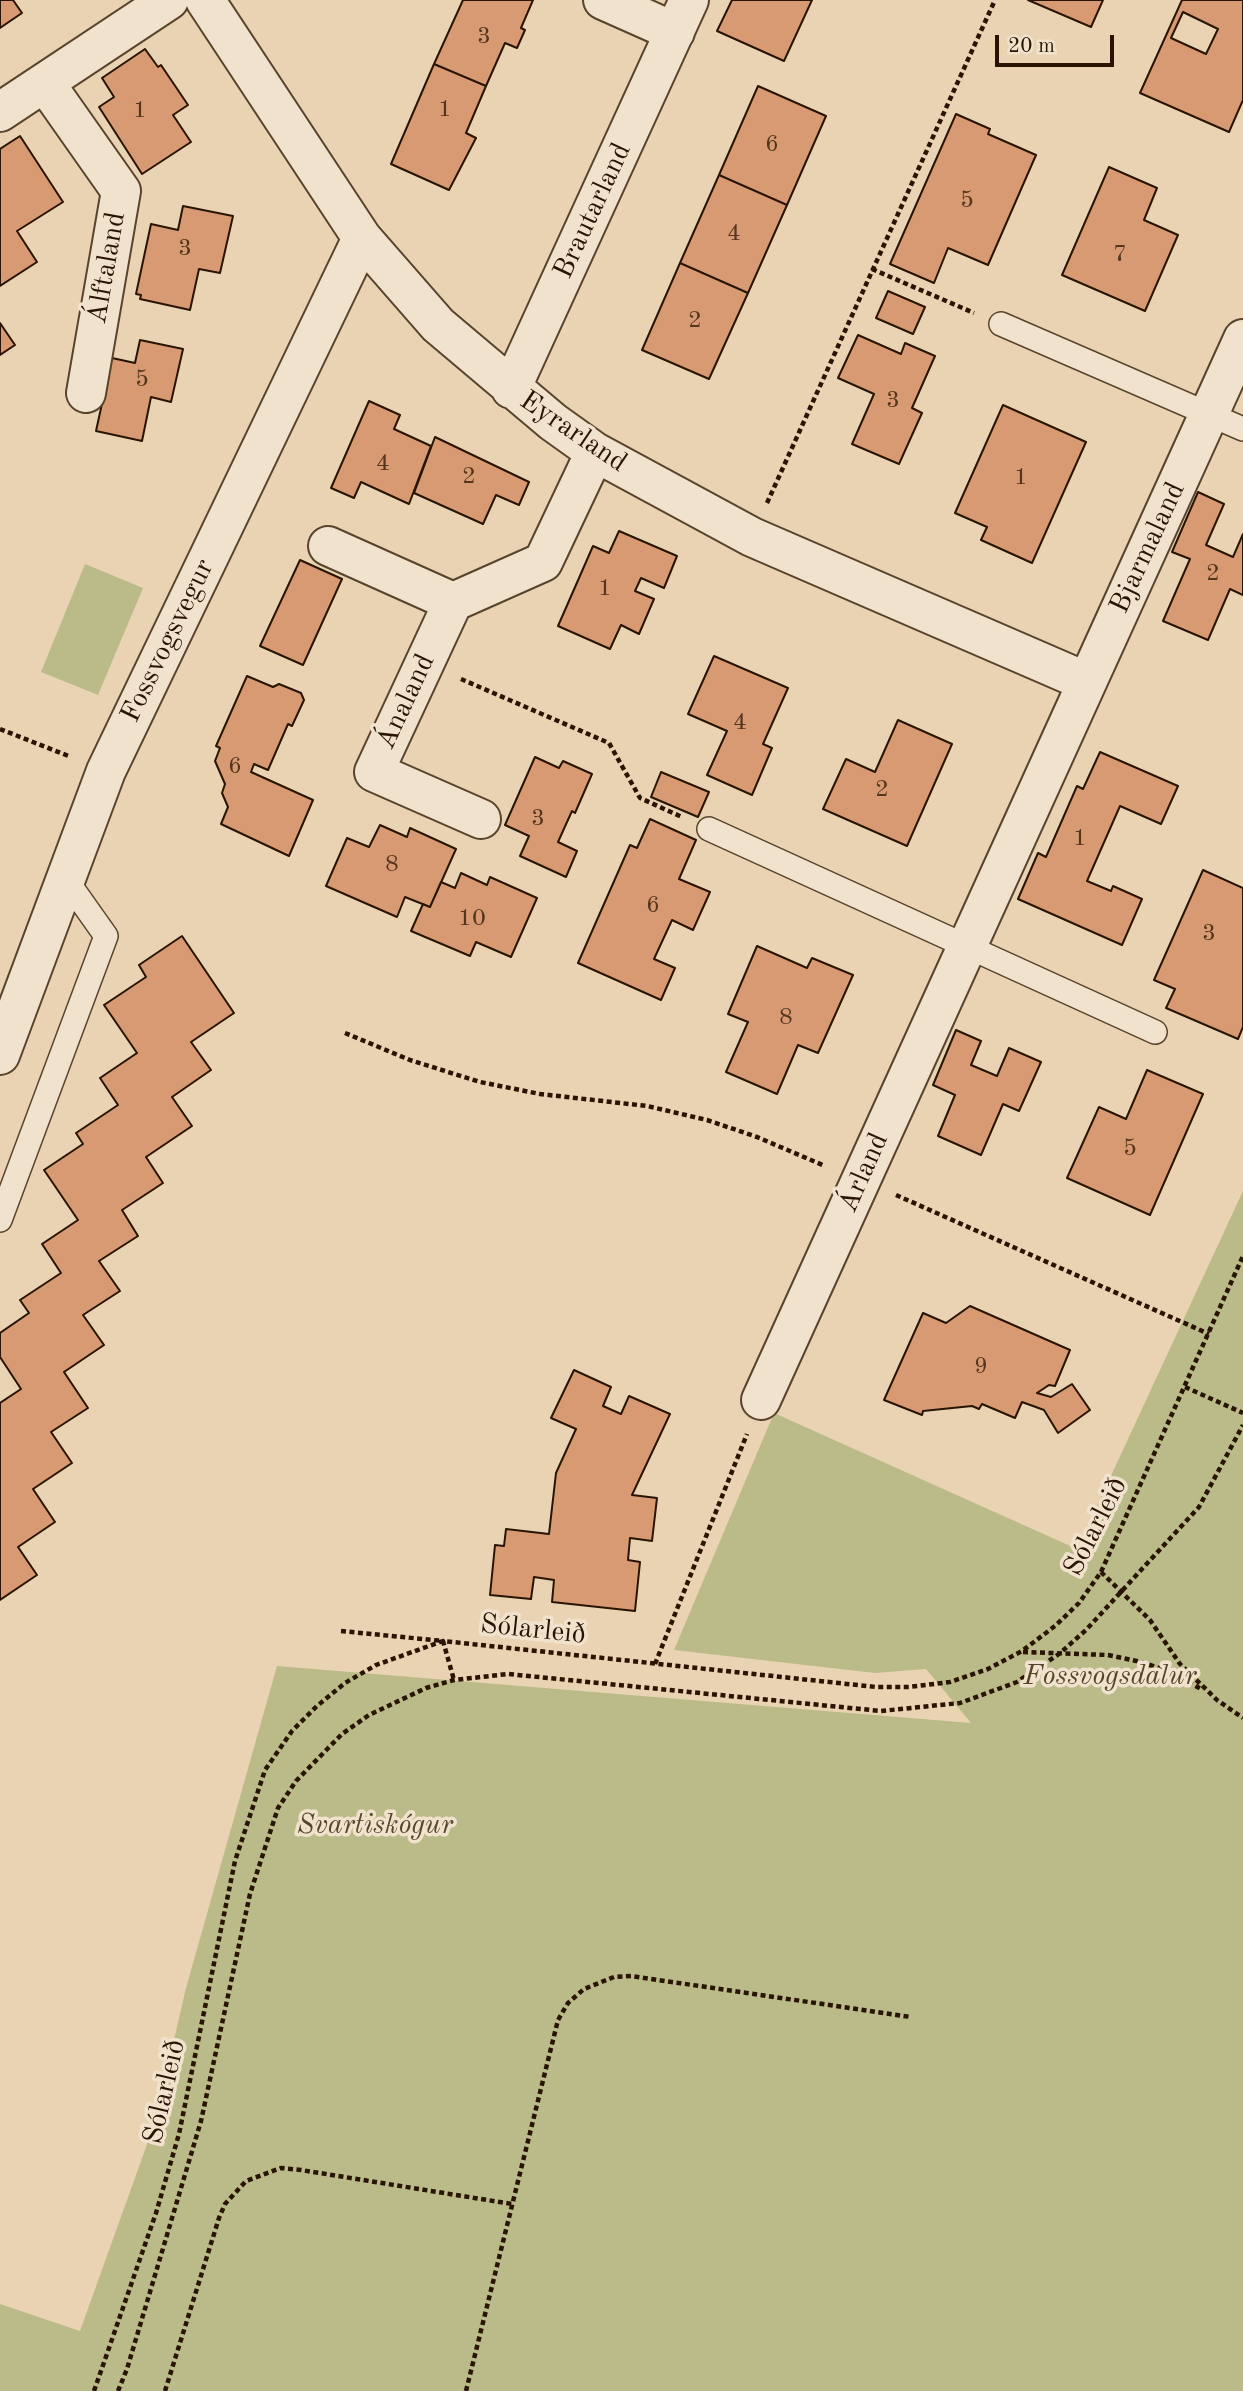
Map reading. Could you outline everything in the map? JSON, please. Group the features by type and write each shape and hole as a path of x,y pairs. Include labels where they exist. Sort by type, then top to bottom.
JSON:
{"street":[{"path":"0,112 169,0"},
{"name":"Eyrarland","path":"205,0 362,238 438,325 511,390 594,452 752,537 1087,682"},
{"name":"Brautarland","path":"511,390 682,16 603,0"},
{"name":"Álftaland","path":"45,83 121,191 86,393"},
{"name":"Fossvogsvegur","path":"0,1053 106,771 362,238"},
{"name":"Bjarmaland","path":"1087,682 1226,422 1243,339"},
{"path":"328,547 453,603 543,562 594,452"},
{"name":"Ánaland","path":"453,603 374,772 481,819"},
{"name":"Árland","path":"761,1399 1087,682"}],"lane":[{"path":"1001,324 1226,422"},
{"path":"709,829 1156,1032"},
{"path":"0,1220 106,936 65,878"}],"path":[{"path":"765,506 995,0"},
{"path":"872,269 1001,324"},
{"path":"425,663 609,743 640,798 709,829"},
{"path":"0,729 106,771"},
{"path":"345,1033 420,1064 489,1085 647,1106 707,1120 757,1137 828,1168"},
{"path":"887,1190 1209,1334"},
{"name":"Sólarleið","path":"94,2391 156,2213 179,2134 235,1861 265,1770 292,1731 345,1683 387,1661 443,1642 876,1687 909,1687 950,1682 988,1669 1022,1651 1055,1626 1079,1603 1101,1572 1243,1256"},
{"path":"1185,1387 1243,1413"},
{"path":"655,1664 761,1399"},
{"name":"Sólarleið","path":"118,2391 127,2369 201,2120 250,1894 278,1808 303,1773 342,1734 398,1699 454,1680 508,1674 881,1711 960,1703 1017,1682 1059,1654 1086,1630 1119,1590 1199,1507 1243,1425"},
{"path":"1101,1572 1150,1620 1180,1664 1217,1700"},
{"path":"341,1631 443,1642 454,1680"},
{"path":"1022,1651 1108,1655 1141,1662 1168,1671 1243,1718"},
{"path":"466,2391 558,2020 568,2003 598,1981 631,1976 911,2017"},
{"path":"165,2391 219,2218 225,2204 246,2181 281,2168 512,2204"}],"green space":[{"path":"85,564 143,588 98,695 41,672"},
{"path":"1243,1191 1243,2391 0,2391 0,2304 80,2331 155,2122 186,1988 277,1666 971,1723 926,1669 875,1673 674,1650 774,1413 1077,1549"}],"building":[{"path":"0,0 13,0 22,13 0,28"},
{"path":"463,0 533,0 521,28 525,30 517,48 505,43 486,86 434,64"},
{"path":"732,0 812,0 784,61 717,31"},
{"path":"1028,0 1103,0 1091,27"},
{"path":"1182,0 1243,0 1243,100 1229,132 1140,93","holes":["1183,12 1218,29 1206,54 1171,38"]},
{"path":"145,49 158,67 161,65 188,105 173,115 191,142 142,174 99,107 114,97 102,78"},
{"path":"434,64 486,86 466,133 476,138 449,190 391,164"},
{"path":"758,86 826,116 787,205 719,175"},
{"path":"956,114 990,129 988,134 1036,155 988,265 948,248 934,283 890,264"},
{"path":"20,136 63,202 17,231 37,262 0,286 0,149"},
{"path":"1109,167 1157,188 1144,220 1178,235 1145,311 1062,275"},
{"path":"719,175 787,205 748,293 680,263"},
{"path":"183,206 233,216 220,273 199,269 190,310 140,299 141,295 136,294 151,224 178,230"},
{"path":"680,263 748,293 709,379 642,350"},
{"path":"888,291 925,307 913,334 876,318"},
{"path":"0,323 15,345 0,355"},
{"path":"858,335 901,354 905,343 935,356 912,408 922,413 899,464 852,444 874,394 838,378"},
{"path":"140,340 183,349 171,402 151,397 142,441 96,431 112,358 135,363"},
{"path":"369,401 400,415 394,429 431,446 409,504 361,482 354,498 331,488"},
{"path":"1003,405 1086,442 1032,563 981,540 987,527 955,513"},
{"path":"435,437 529,482 519,505 496,495 483,524 414,493"},
{"path":"1198,492 1224,504 1206,545 1233,557 1243,534 1243,595 1230,589 1208,640 1163,621 1190,559 1172,552"},
{"path":"619,531 677,556 664,588 641,578 635,591 654,599 639,634 621,625 610,649 558,626 593,546 609,553"},
{"path":"300,560 342,579 303,665 260,646"},
{"path":"714,656 788,688 763,744 772,748 752,795 707,775 727,731 688,714"},
{"path":"247,676 273,687 279,684 301,693 304,700 292,726 288,724 268,770 254,764 251,772 313,800 289,856 221,824 228,807 222,793 225,784 215,761 220,748 216,746"},
{"path":"898,720 952,744 907,846 823,809 846,759 875,772"},
{"path":"1100,752 1178,786 1161,824 1120,806 1087,881 1111,891 1113,886 1142,899 1122,945 1018,899 1038,853 1046,857 1077,786 1083,789"},
{"path":"535,757 559,768 563,761 592,774 575,813 572,811 558,842 577,851 566,877 520,856 529,836 505,825"},
{"path":"661,772 709,792 698,817 651,797"},
{"path":"650,819 696,840 679,879 710,892 693,930 672,920 654,959 675,968 661,1000 578,963 630,845 637,848"},
{"path":"380,825 407,837 410,828 456,849 430,907 405,897 397,917 326,886 347,838 369,847"},
{"path":"1203,870 1243,888 1243,1027 1238,1039 1166,1008 1175,989 1154,980"},
{"path":"461,873 487,885 490,877 537,898 511,957 476,942 470,956 411,931 423,904 430,907 441,882 455,888"},
{"path":"182,936 234,1013 191,1042 211,1070 172,1097 192,1126 146,1157 163,1183 122,1210 138,1236 99,1261 120,1291 83,1315 104,1345 64,1372 88,1408 51,1432 72,1463 33,1489 55,1522 18,1547 37,1575 0,1600 0,1403 21,1389 0,1357 0,1333 29,1313 20,1300 61,1273 42,1244 78,1220 44,1170 83,1144 76,1133 118,1105 100,1078 137,1053 104,1005 146,977 139,965"},
{"path":"757,946 807,968 812,958 853,975 818,1053 798,1045 777,1094 726,1072 748,1022 728,1014"},
{"path":"956,1030 981,1041 971,1065 997,1076 1009,1048 1041,1062 1019,1111 1003,1104 981,1155 938,1136 955,1095 933,1085"},
{"path":"1147,1070 1203,1094 1150,1215 1067,1178 1099,1107 1126,1119"},
{"path":"970,1306 1070,1350 1055,1386 1049,1385 1037,1393 1051,1397 1072,1384 1090,1410 1058,1433 1044,1410 1022,1402 1015,1418 982,1404 979,1409 972,1406 923,1411 922,1415 884,1400 923,1313 946,1323"},
{"path":"574,1370 611,1387 603,1406 621,1414 629,1396 670,1414 632,1495 657,1498 652,1541 630,1538 628,1560 640,1562 635,1611 552,1602 554,1580 534,1577 531,1599 490,1595 495,1545 504,1546 506,1529 549,1534 556,1473 576,1429 551,1418"}],"park label":[{"name":"Fossvogsdalur","path":"1110,1677"},
{"name":"Svartiskógur","path":"375,1826"}]}
